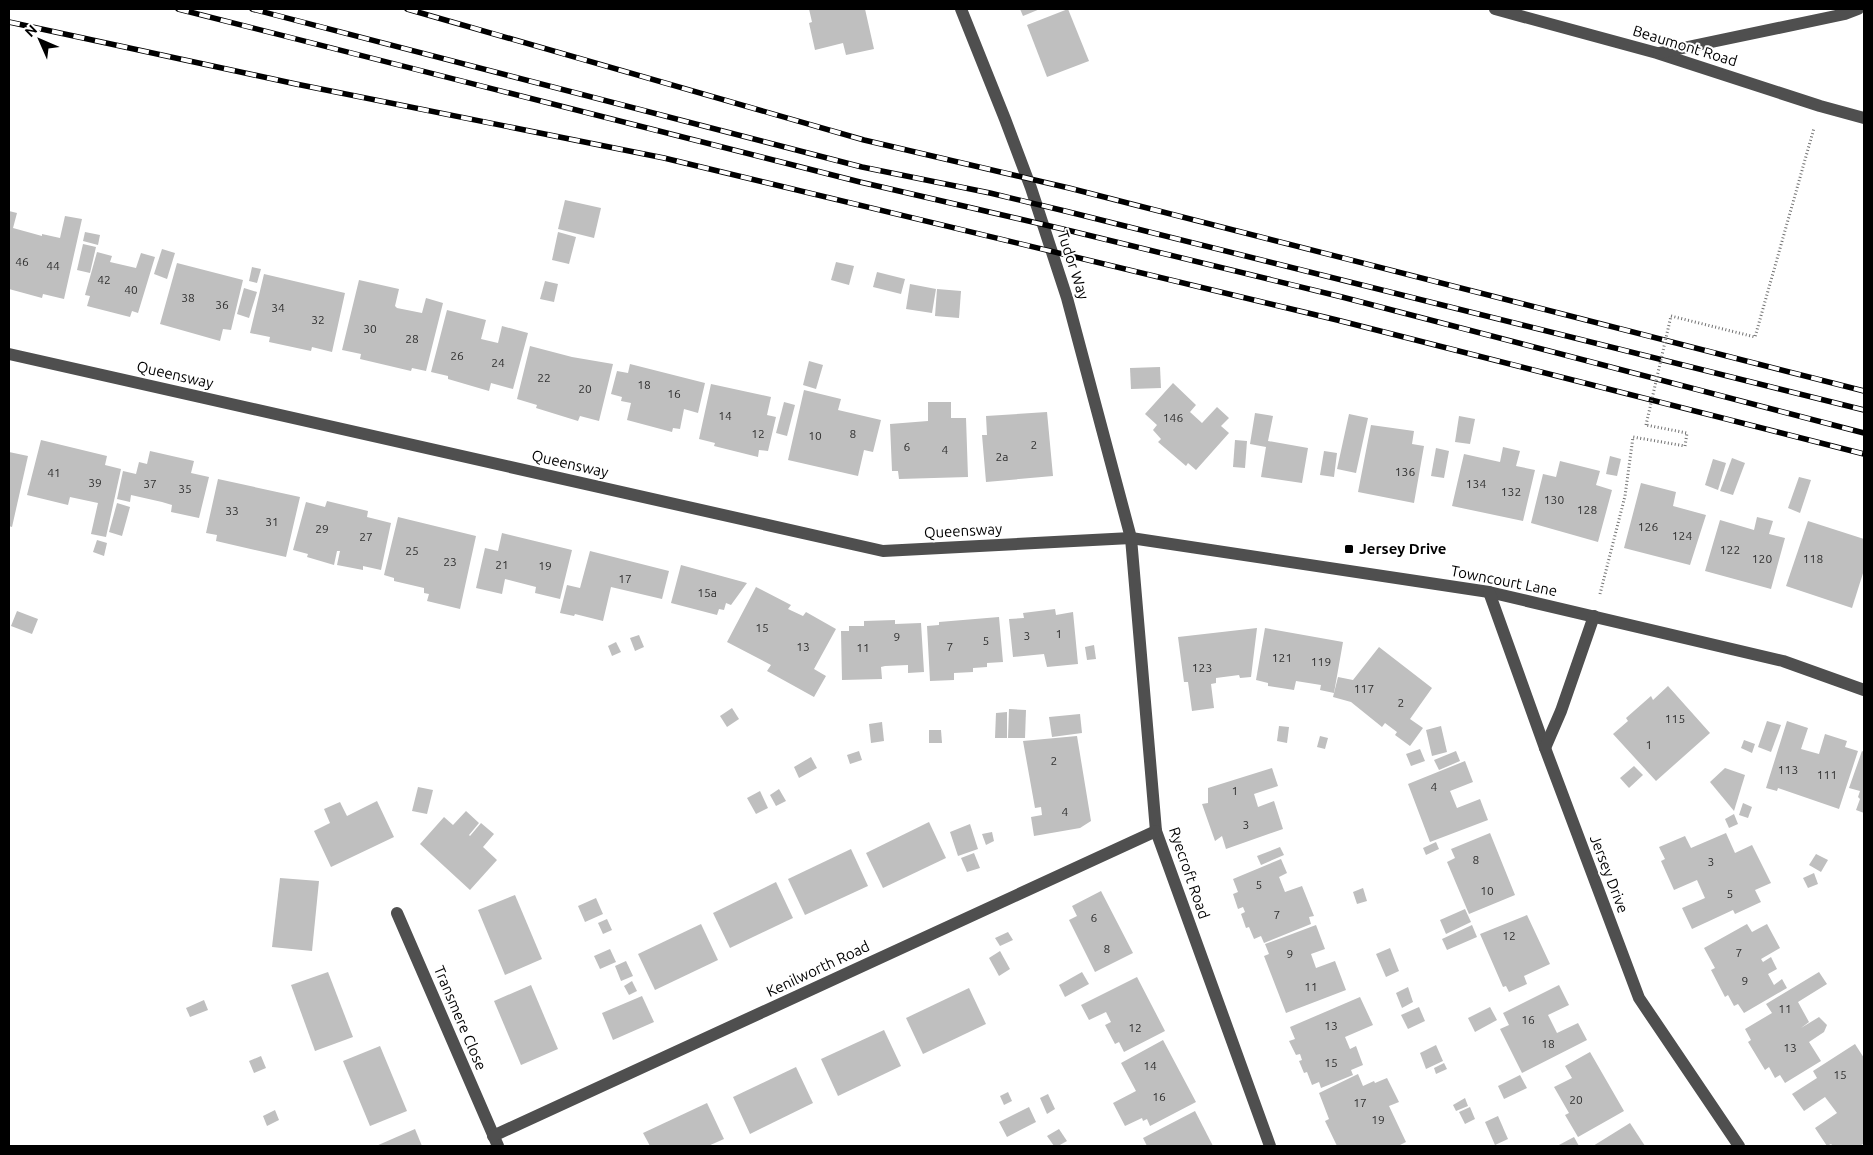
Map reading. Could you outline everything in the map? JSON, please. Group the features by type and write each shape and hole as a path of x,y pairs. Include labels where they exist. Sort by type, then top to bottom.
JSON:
{"street":[{"name":"Tudor Way","path":"961,9 1031,188 1067,298 1131,538"},
{"name":"Beaumont Road","path":"1495,9 1657,53 1820,106 1864,118"},
{"path":"1657,53 1845,14 1858,9"},
{"name":"Queensway","path":"9,354 883,551 1131,538"},
{"name":"Towncourt Lane","path":"1131,538 1490,592 1783,661 1864,690"},
{"name":"Ryecroft Road","path":"1131,538 1156,831 1270,1146"},
{"name":"Jersey Drive","path":"1490,592 1545,748 1639,998 1739,1146"},
{"path":"1545,748 1561,711 1594,616"},
{"name":"Kenilworth Road","path":"496,1141 1156,831"},
{"name":"Transmere Close","path":"397,913 496,1141"}],"path":[{"path":"1594,616 1625,496 1633,437 1685,446 1687,433 1646,425 1671,316 1756,337 1820,106"}],"building":[{"path":"809,9 865,9 874,49 846,55 843,43 815,50 809,23 812,22"},
{"path":"1020,9 1040,9 1023,16"},
{"path":"1068,9 1089,61 1047,77 1027,25"},
{"path":"565,200 601,208 594,238 558,229"},
{"path":"9,211 17,213 13,228 42,236 42,234 60,238 65,216 82,219 64,299 43,294 42,298 9,289"},
{"path":"85,232 100,235 98,245 83,241"},
{"path":"558,232 576,237 569,264 552,260"},
{"path":"83,244 96,247 90,273 77,270"},
{"path":"162,249 175,253 167,279 154,274"},
{"path":"97,252 112,256 110,262 136,268 141,253 155,257 138,313 132,311 130,317 87,306 90,296 85,295"},
{"path":"836,262 854,266 849,285 831,280"},
{"path":"177,263 243,280 231,330 223,329 220,341 160,324"},
{"path":"252,267 261,269 257,283 249,281"},
{"path":"877,272 905,279 901,294 873,287"},
{"path":"264,274 345,293 332,352 312,347 311,351 269,342 270,337 250,333"},
{"path":"359,280 399,289 395,306 397,308 422,313 426,298 443,303 426,371 412,368 411,371 360,359 361,354 342,350"},
{"path":"545,281 558,284 554,302 540,299"},
{"path":"910,284 936,289 932,313 906,309"},
{"path":"244,288 257,292 249,318 237,314"},
{"path":"937,289 961,291 959,318 935,316"},
{"path":"447,310 486,320 481,339 498,343 502,326 528,333 513,389 491,383 489,391 431,372"},
{"path":"530,346 572,357 613,364 599,421 580,416 578,421 536,408 537,405 517,399"},
{"path":"809,361 823,365 816,389 803,385"},
{"path":"630,364 705,383 698,413 684,409 680,429 673,428 672,432 627,420 631,403 621,401 622,397 611,394 617,371 628,373"},
{"path":"1160,367 1161,388 1131,389 1130,368"},
{"path":"1173,383 1196,405 1190,412 1202,423 1217,407 1229,418 1221,426 1229,433 1196,470 1188,463 1186,466 1158,442 1161,439 1153,430 1157,425 1145,414"},
{"path":"711,384 771,397 767,415 776,417 768,451 759,450 758,457 714,446 715,443 699,439"},
{"path":"804,390 841,399 838,410 881,420 873,452 864,450 858,476 788,460"},
{"path":"784,402 795,405 787,436 776,433"},
{"path":"928,402 951,402 951,418 966,418 968,477 899,479 898,471 892,471 890,424 928,421"},
{"path":"1047,412 1053,476 986,482 982,435 987,435 986,416"},
{"path":"1255,413 1273,416 1268,441 1308,448 1302,483 1261,477 1266,447 1250,444"},
{"path":"1349,414 1368,418 1356,473 1337,469"},
{"path":"1459,416 1475,419 1470,444 1455,442"},
{"path":"1371,425 1414,431 1412,444 1424,446 1414,503 1358,492"},
{"path":"41,440 107,456 105,465 121,469 106,537 91,534 98,503 70,497 68,505 27,495"},
{"path":"1235,440 1247,441 1245,468 1233,467"},
{"path":"1503,447 1520,451 1516,466 1535,470 1523,521 1452,506 1464,454 1500,462"},
{"path":"1436,448 1449,451 1444,478 1431,476"},
{"path":"150,451 194,461 191,473 209,477 199,518 171,512 172,505 162,502 131,495 130,502 117,499 123,471 136,474 139,462 147,464"},
{"path":"1324,451 1337,453 1334,477 1320,475"},
{"path":"9,452 28,456 12,527 9,526"},
{"path":"1610,456 1621,459 1617,476 1606,474"},
{"path":"1732,458 1745,463 1733,495 1720,491"},
{"path":"1713,459 1726,463 1718,490 1705,485"},
{"path":"1560,461 1600,471 1596,485 1612,490 1598,542 1531,523 1543,474 1556,477"},
{"path":"1799,477 1811,480 1800,513 1788,508"},
{"path":"218,479 300,497 286,557 216,541 217,535 206,533"},
{"path":"1641,483 1676,492 1673,506 1706,515 1690,565 1624,548"},
{"path":"327,501 368,511 367,517 391,523 381,570 363,566 363,570 337,565 340,551 337,551 334,565 307,557 308,554 293,550 306,502 325,507"},
{"path":"117,503 130,507 122,536 109,532"},
{"path":"398,517 476,536 460,609 427,601 429,594 424,593 424,588 394,581 394,578 384,575"},
{"path":"1757,517 1773,521 1769,534 1785,538 1771,589 1705,571 1720,520 1754,530"},
{"path":"1808,521 1864,539 1864,570 1852,608 1786,586"},
{"path":"502,533 572,550 560,599 535,593 536,587 505,579 502,594 476,588 485,548 498,551"},
{"path":"97,540 107,543 104,556 93,552"},
{"path":"590,551 669,571 662,599 611,587 603,621 575,614 574,616 560,613 567,585 580,588"},
{"path":"681,565 747,583 731,605 726,603 724,610 719,609 717,615 671,603"},
{"path":"756,587 791,605 788,609 803,616 806,612 836,629 814,669 826,676 814,697 767,671 771,665 727,642"},
{"path":"1055,609 1056,615 1073,612 1078,664 1047,667 1044,654 1013,657 1009,619 1024,618 1023,613"},
{"path":"17,611 38,619 32,634 11,626"},
{"path":"999,617 1003,662 987,663 987,667 973,668 973,672 954,673 954,680 930,681 927,626 939,625 939,622"},
{"path":"895,620 895,624 921,623 924,672 908,673 908,665 885,666 881,667 882,679 842,680 841,631 849,631 849,626 864,626 864,621"},
{"path":"1257,628 1251,677 1240,678 1239,675 1216,678 1216,683 1211,684 1214,708 1192,711 1188,682 1184,682 1178,637"},
{"path":"1265,628 1343,642 1334,693 1320,690 1321,685 1296,681 1294,690 1268,686 1268,683 1256,680"},
{"path":"639,635 644,647 635,651 630,638"},
{"path":"616,642 621,652 612,656 608,646"},
{"path":"1094,645 1096,659 1087,660 1085,647"},
{"path":"1379,647 1432,688 1410,719 1423,728 1410,746 1395,735 1397,732 1385,723 1382,727 1351,702 1333,697 1338,677 1353,680"},
{"path":"1668,686 1710,733 1656,781 1613,734 1628,721 1626,718 1651,696 1653,700"},
{"path":"732,708 739,719 727,727 720,716"},
{"path":"1009,709 1026,710 1025,738 1008,738"},
{"path":"1007,712 1007,738 995,738 996,713"},
{"path":"1080,714 1082,733 1052,737 1049,717"},
{"path":"1767,721 1781,725 1771,752 1758,747"},
{"path":"1787,721 1808,728 1801,749 1819,754 1825,734 1847,741 1845,747 1858,751 1839,809 1778,788 1777,791 1766,788"},
{"path":"882,722 884,741 871,743 869,724"},
{"path":"1279,726 1289,727 1287,743 1277,741"},
{"path":"1441,726 1447,752 1432,756 1426,730"},
{"path":"929,730 941,730 942,743 929,743"},
{"path":"1077,736 1091,821 1080,828 1034,836 1031,817 1042,815 1041,807 1035,808 1023,741"},
{"path":"1320,736 1328,738 1325,749 1317,747"},
{"path":"1744,740 1755,744 1752,753 1741,748"},
{"path":"1420,749 1425,761 1411,766 1406,754"},
{"path":"859,751 862,760 850,764 847,755"},
{"path":"1456,751 1460,761 1439,770 1434,760"},
{"path":"1862,751 1864,752 1864,813 1856,810 1860,799 1858,797 1860,791 1849,788"},
{"path":"811,757 817,768 799,778 794,767"},
{"path":"1465,761 1473,782 1450,791 1457,808 1480,799 1488,820 1430,842 1408,784"},
{"path":"1634,766 1643,775 1629,788 1620,778"},
{"path":"1272,768 1278,786 1254,794 1258,807 1274,801 1283,829 1226,849 1222,836 1215,841 1202,804 1208,803 1208,788"},
{"path":"1725,768 1745,775 1734,811 1710,782"},
{"path":"418,787 433,790 427,814 412,811"},
{"path":"779,789 786,801 776,806 770,795"},
{"path":"760,791 768,808 756,814 747,798"},
{"path":"377,801 394,837 331,867 314,831 330,823 324,809 340,802 347,816"},
{"path":"1743,803 1752,807 1748,818 1739,815"},
{"path":"466,811 479,823 470,836 481,823 494,834 483,847 497,860 470,890 420,844 444,817 453,825"},
{"path":"1734,814 1738,824 1729,828 1725,819"},
{"path":"929,822 946,858 883,888 866,853"},
{"path":"970,824 978,849 958,856 950,832"},
{"path":"992,832 994,841 986,845 982,834"},
{"path":"1490,833 1515,895 1469,914 1447,862 1455,858 1451,849"},
{"path":"1726,833 1735,853 1752,845 1771,883 1755,890 1761,902 1735,914 1733,910 1692,929 1682,908 1705,898 1697,880 1674,890 1661,861 1665,859 1659,847 1685,836 1691,848"},
{"path":"1436,842 1439,849 1426,855 1423,848"},
{"path":"1280,847 1284,855 1261,865 1257,856"},
{"path":"851,849 868,886 805,915 788,879"},
{"path":"974,853 980,868 967,872 961,858"},
{"path":"1816,854 1828,860 1821,872 1809,865"},
{"path":"1281,859 1287,873 1279,877 1285,892 1302,886 1314,916 1309,917 1311,924 1264,943 1261,936 1254,939 1249,927 1246,928 1241,914 1245,912 1243,907 1238,909 1233,894 1238,892 1233,879"},
{"path":"1814,873 1818,884 1808,888 1803,878"},
{"path":"280,878 319,881 312,951 272,947"},
{"path":"776,882 793,918 730,948 713,913"},
{"path":"1363,888 1367,901 1357,904 1353,892"},
{"path":"1101,891 1133,953 1095,972 1069,920 1077,916 1072,906"},
{"path":"515,895 542,959 505,975 478,910"},
{"path":"596,898 603,914 585,922 578,906"},
{"path":"1465,909 1471,922 1446,934 1440,920"},
{"path":"1527,915 1550,964 1524,976 1527,984 1509,992 1506,986 1503,987 1480,934"},
{"path":"607,919 612,930 603,934 598,923"},
{"path":"701,924 718,960 655,990 638,954"},
{"path":"1747,924 1752,932 1767,924 1780,948 1761,959 1763,962 1771,957 1777,969 1768,974 1774,985 1782,979 1787,988 1744,1013 1738,1004 1734,1006 1728,995 1725,997 1711,970 1715,968 1704,948"},
{"path":"1316,925 1325,949 1311,954 1316,968 1335,961 1346,990 1286,1013 1264,956 1269,954 1265,944"},
{"path":"1472,925 1477,937 1447,950 1442,939"},
{"path":"1008,932 1013,940 1000,946 995,938"},
{"path":"1390,948 1399,971 1386,977 1376,954"},
{"path":"610,949 616,962 600,969 594,956"},
{"path":"1000,951 1010,969 999,976 989,958"},
{"path":"626,961 633,976 621,981 615,966"},
{"path":"328,972 353,1037 315,1051 291,985"},
{"path":"1082,972 1089,984 1065,997 1059,985"},
{"path":"1819,972 1827,984 1798,1002 1809,1022 1801,1028 1819,1017 1827,1025 1824,1032 1809,1042 1821,1061 1785,1083 1780,1075 1775,1078 1769,1067 1765,1070 1748,1042 1751,1040 1745,1029 1772,1013 1766,1004"},
{"path":"1137,977 1165,1031 1124,1052 1119,1042 1115,1044 1105,1025 1111,1022 1106,1012 1089,1020 1081,1005"},
{"path":"632,981 637,991 629,995 624,986"},
{"path":"531,985 558,1049 521,1065 494,1001"},
{"path":"1559,985 1569,1005 1548,1015 1557,1033 1578,1023 1587,1040 1522,1073 1500,1029 1509,1025 1503,1013"},
{"path":"1408,987 1413,1002 1402,1008 1396,993"},
{"path":"969,988 986,1024 923,1054 906,1018"},
{"path":"642,996 654,1022 613,1040 602,1013"},
{"path":"1360,997 1373,1025 1345,1037 1350,1049 1356,1046 1363,1065 1351,1070 1353,1075 1321,1088 1319,1082 1312,1085 1307,1072 1304,1073 1299,1061 1302,1060 1300,1054 1296,1055 1289,1041 1295,1039 1290,1027"},
{"path":"204,1000 208,1010 190,1017 186,1008"},
{"path":"1419,1007 1425,1021 1408,1029 1401,1015"},
{"path":"1490,1007 1497,1020 1475,1032 1468,1018"},
{"path":"884,1030 901,1066 838,1096 821,1059"},
{"path":"1163,1040 1196,1102 1150,1126 1147,1119 1143,1121 1142,1118 1125,1126 1113,1103 1136,1091 1121,1063"},
{"path":"1855,1044 1864,1058 1864,1143 1860,1146 1833,1146 1831,1144 1827,1146 1815,1128 1837,1113 1825,1097 1804,1111 1792,1094 1817,1078 1813,1071"},
{"path":"1436,1045 1443,1061 1426,1069 1420,1053"},
{"path":"380,1046 407,1111 370,1126 343,1061"},
{"path":"1590,1052 1624,1111 1578,1137 1565,1115 1569,1113 1554,1087 1572,1078 1565,1066"},
{"path":"261,1056 266,1068 254,1073 249,1061"},
{"path":"1444,1063 1447,1069 1436,1074 1434,1068"},
{"path":"796,1067 813,1103 750,1134 733,1097"},
{"path":"1358,1074 1363,1086 1387,1078 1399,1102 1389,1106 1406,1142 1398,1146 1337,1146 1325,1121 1329,1119 1319,1093"},
{"path":"1520,1075 1527,1088 1504,1099 1498,1086"},
{"path":"1008,1092 1012,1101 1004,1105 1000,1096"},
{"path":"1048,1094 1055,1109 1047,1114 1040,1098"},
{"path":"1465,1098 1468,1106 1456,1111 1453,1105"},
{"path":"707,1103 724,1139 708,1146 650,1146 643,1133"},
{"path":"1029,1107 1036,1122 1007,1137 999,1122"},
{"path":"1470,1107 1475,1119 1465,1124 1459,1112"},
{"path":"275,1110 279,1120 267,1126 263,1116"},
{"path":"1195,1111 1213,1146 1147,1146 1143,1138"},
{"path":"1498,1116 1508,1139 1495,1145 1485,1122"},
{"path":"1630,1123 1645,1146 1593,1146"},
{"path":"415,1129 422,1146 376,1146"},
{"path":"1059,1129 1067,1141 1054,1146 1047,1136"},
{"path":"1574,1137 1579,1146 1557,1146"}],"railway":[{"path":"178,9 860,182 1342,297 1864,433"},
{"path":"252,9 862,167 990,193 1065,211 1864,410"},
{"path":"407,9 864,140 1069,188 1864,391"},
{"path":"9,22 296,84 664,158 1337,320 1864,454"}],"place":[{"name":"Jersey Drive","path":"1349,549"}]}
